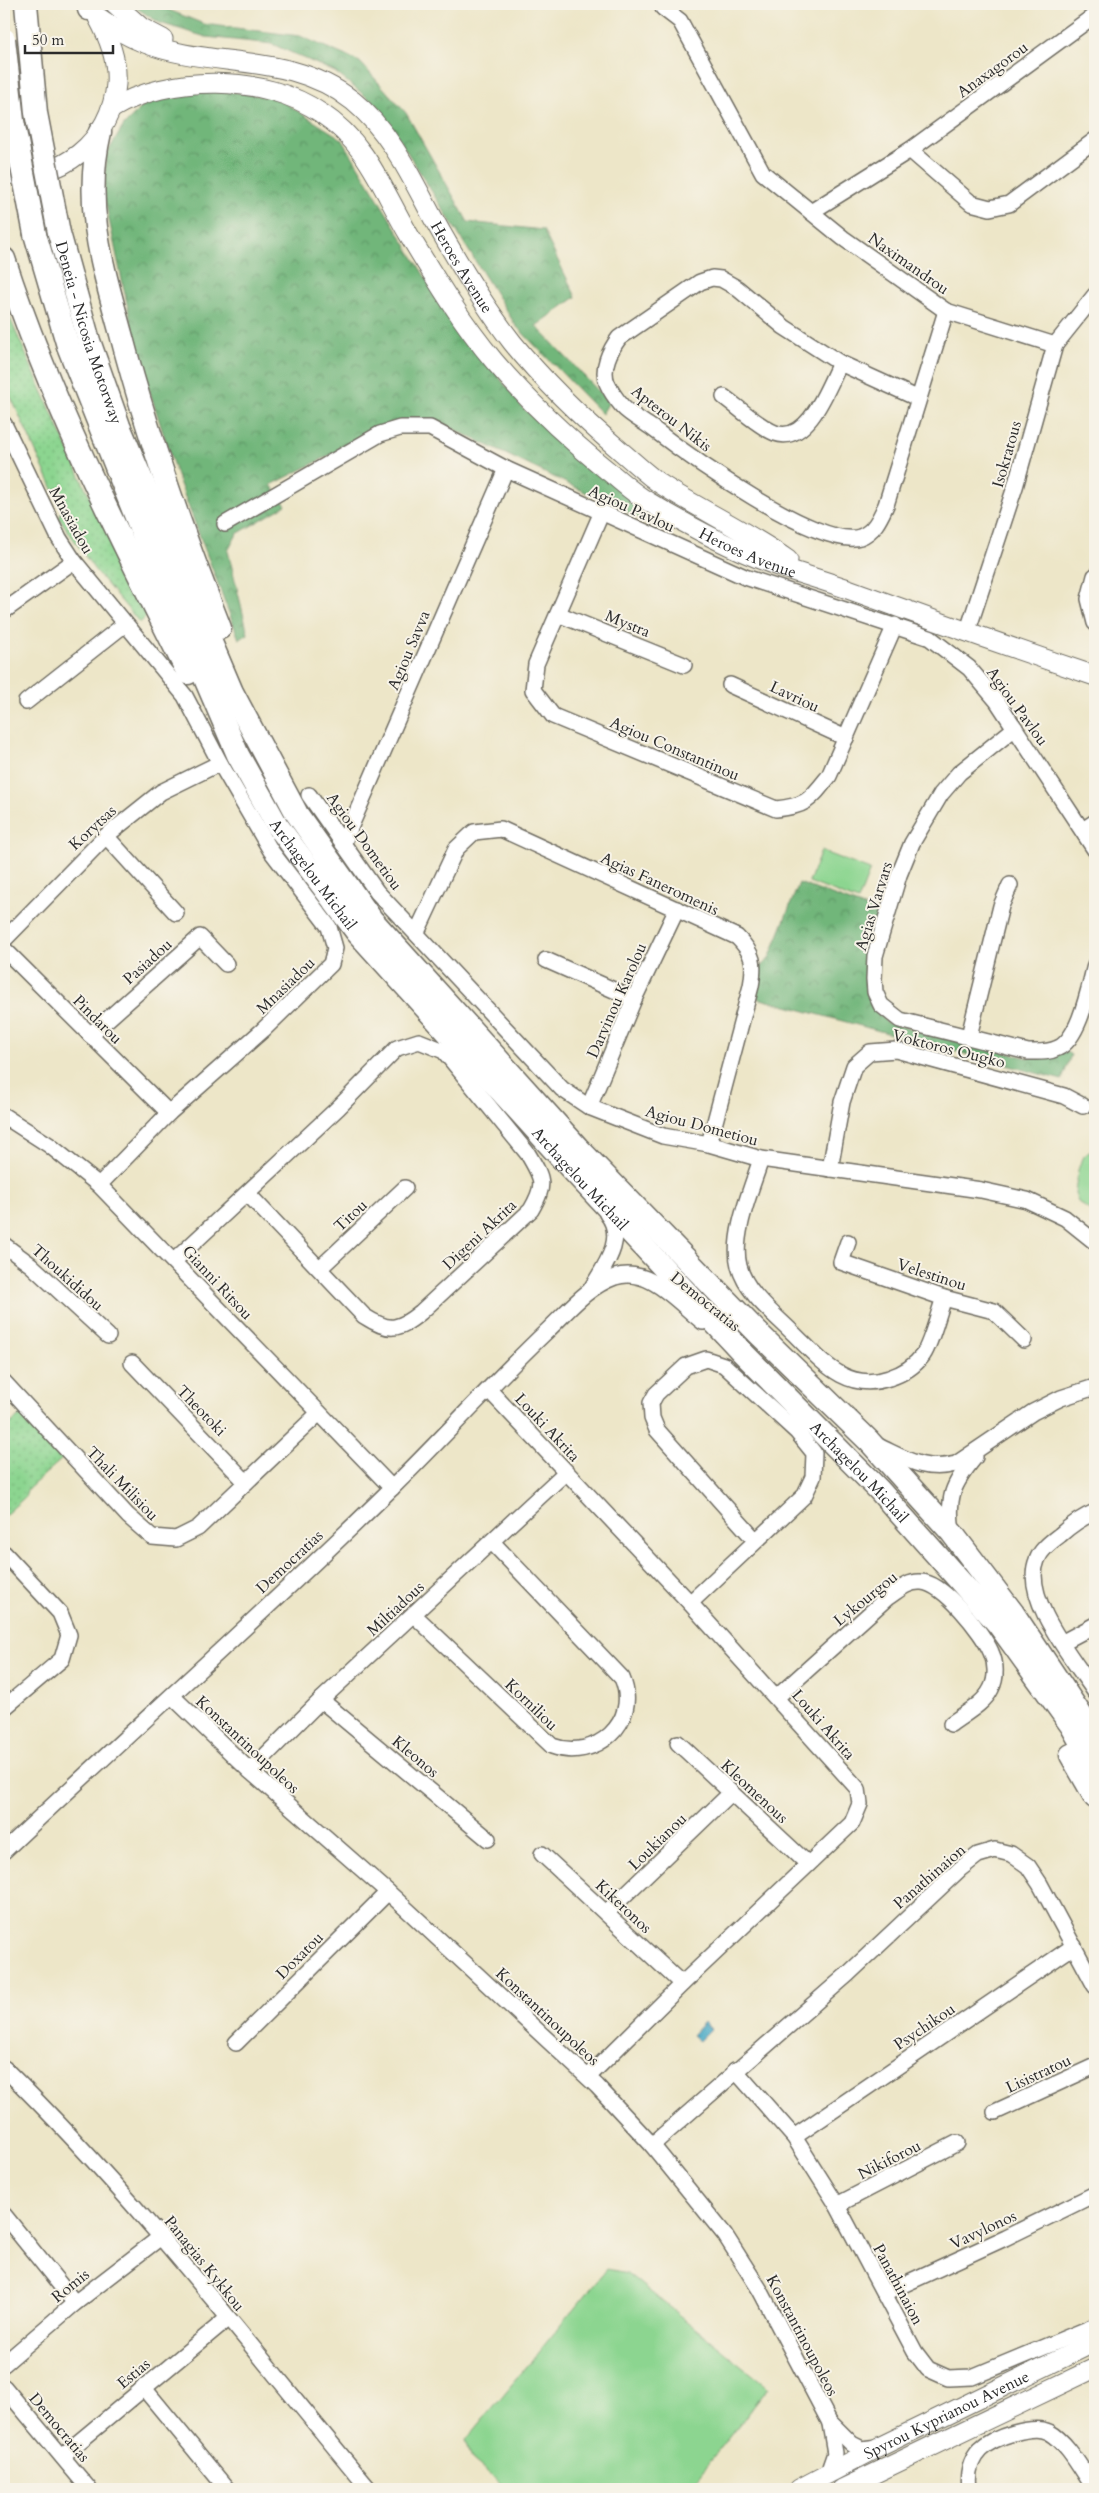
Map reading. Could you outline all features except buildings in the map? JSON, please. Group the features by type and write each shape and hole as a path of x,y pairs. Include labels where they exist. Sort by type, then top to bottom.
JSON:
{"highway":[{"name":"Deneia - Nicosia Motorway","path":"26,4 36,113 59,233 89,341 154,535"},
{"path":"4,39 13,121 34,234 68,346 154,535"},
{"path":"100,132 92,175 94,218 107,280 130,370 156,456 244,691 261,750"},
{"path":"4,259 19,307 72,435 125,549 202,700 229,759"},
{"name":"Archagelou Michail","path":"154,535 261,750 297,814 372,920 588,1179 742,1352 880,1490 999,1625 1071,1725 1095,1768"},
{"name":"Archagelou Michail","path":"154,535 229,759 356,931 542,1122 566,1163 588,1179 758,1333 868,1441 952,1533 990,1581 1095,1736"},
{"path":"956,1576 990,1630 1027,1680 1095,1797"},
{"path":"990,1581 1013,1600 1095,1714"}],"main road":[{"path":"115,4 142,28 169,42 234,59"},
{"path":"4,173 26,174 55,168 85,149 100,132 111,109 116,83 114,56 90,9"},
{"name":"Heroes Avenue","path":"90,9 121,32 143,43 195,55 269,64 295,71 330,87 352,100 371,118 396,151 471,286 513,343 582,418 659,484 780,554 810,576"},
{"name":"Heroes Avenue","path":"111,109 142,94 172,86 211,84 247,87 289,97 320,112 348,134 373,166 408,232 450,301 493,360 563,435 645,500 722,542 776,565 1095,676"},
{"path":"4,276 19,307"},
{"name":"Spyrou Kyprianou Avenue","path":"799,2489 828,2472 1095,2342"},
{"name":"Spyrou Kyprianou Avenue","path":"842,2489 1095,2368"}],"street":[{"name":"Naximandrou","path":"663,8 680,21 763,172 843,238 946,311 1055,345"},
{"name":"Anaxagorou","path":"811,212 910,150 1095,15"},
{"path":"910,150 971,203 990,208 1009,204 1095,140"},
{"name":"Apterou Nikis","path":"917,398 840,363 784,327 737,288 722,279 712,278 700,282 619,338 612,347 606,370 607,383 622,406 733,485 783,513 832,536 845,538 860,537 870,531 879,521 946,311"},
{"name":"Isokratous","path":"967,633 1015,486 1055,345 1095,295"},
{"path":"724,397 773,433 785,436 798,432 808,424 840,363"},
{"name":"Mnasiadou","path":"4,424 59,538 74,561 186,696 229,759 271,851 328,927 335,948 331,964 263,1030 169,1113 99,1184"},
{"name":"Agiou Pavlou","path":"225,524 380,434 400,428 430,428 506,470 744,577 930,638 952,652 969,668 997,701 1015,728 1089,826 1095,850"},
{"name":"Agiou Savva","path":"343,844 506,470"},
{"name":"Agiou Constantinou","path":"601,514 536,664 533,690 553,716 776,809 798,807 815,794 829,776 895,625"},
{"path":"4,611 74,561"},
{"path":"1095,576 1089,599 1095,623"},
{"name":"Mystra","path":"558,614 684,665"},
{"path":"26,702 125,624"},
{"name":"Lavriou","path":"730,685 846,738"},
{"name":"Agias Varvars","path":"1015,728 958,773 941,794 912,843 899,875 875,956 875,992 881,1005 900,1020 1028,1052 1046,1052 1060,1048 1076,1030 1095,965"},
{"name":"Korytsas","path":"4,940 106,836 161,792 229,759"},
{"name":"Agiou Dometiou","path":"309,795 377,892 417,932 562,1088 589,1107 663,1136 709,1144 761,1159 981,1190 1027,1200 1065,1218 1095,1242"},
{"name":"Agias Faneromenis","path":"417,932 456,849 474,832 501,829 737,937 748,948 754,966 752,986 709,1144"},
{"path":"106,836 176,913"},
{"path":"969,1036 1001,906 1010,885"},
{"name":"Darvinou Karolou","path":"589,1107 634,999 678,909"},
{"name":"Pasiadou","path":"90,1035 200,937 226,964"},
{"name":"Pindarou","path":"4,949 169,1113"},
{"path":"546,960 634,999"},
{"name":"Digeni Akrita","path":"174,1261 248,1194 338,1108 397,1048 419,1041 444,1050 528,1154 540,1173 541,1192 530,1210 404,1326 382,1327 364,1316 248,1194"},
{"name":"Voktoros Ougko","path":"830,1169 842,1102 854,1066 870,1052 896,1050 1064,1096 1083,1106"},
{"name":"Gianni Ritsou","path":"4,1116 49,1145 99,1184 392,1488"},
{"path":"761,1159 736,1249 739,1265 745,1282 763,1303 831,1370 849,1379 868,1382 879,1382 899,1375 913,1366 924,1354 944,1298"},
{"name":"Democratias","path":"4,1851 172,1696 392,1488 520,1357 591,1289 610,1256 615,1232 611,1220 588,1179"},
{"name":"Titou","path":"320,1268 405,1188"},
{"name":"Velestinou","path":"848,1242 841,1262 944,1298 994,1311 1024,1340"},
{"name":"Thoukididou","path":"4,1245 30,1265 108,1336"},
{"name":"Democratias","path":"591,1289 616,1277 634,1275 655,1282 742,1352"},
{"path":"690,1603 804,1496 813,1477 814,1453 797,1432 724,1365 706,1359 686,1366 656,1394 651,1403 652,1418 657,1430 756,1541"},
{"name":"Theotoki","path":"132,1363 246,1482"},
{"name":"Thali Milisiou","path":"4,1382 128,1516 152,1538 176,1539 198,1528 319,1413"},
{"path":"868,1441 923,1467 941,1468 956,1464 1000,1432 1033,1412 1061,1398 1095,1387"},
{"name":"Louki Akrita","path":"489,1390 690,1603 858,1788 860,1804 852,1822 682,1984 588,2077"},
{"path":"952,1533 950,1511 955,1483 987,1443"},
{"name":"Miltiadous","path":"250,1771 321,1700 566,1472"},
{"path":"1095,1512 1063,1532 1044,1548 1036,1560 1033,1574 1040,1607 1095,1692"},
{"name":"Korniliou","path":"414,1615 552,1746 570,1751 579,1751 598,1744 608,1735 624,1715 627,1700 622,1678 492,1542"},
{"path":"4,1553 60,1613 69,1635 62,1659 4,1707"},
{"name":"Lykourgou","path":"777,1697 887,1598 907,1584 921,1582 936,1586 949,1596 991,1651 995,1666 991,1690 982,1701 951,1724"},
{"path":"1062,1642 1095,1625"},
{"name":"Konstantinoupoleos","path":"172,1696 250,1771 388,1892 588,2077 652,2145 725,2235 760,2290 829,2420 852,2444 862,2449 879,2447"},
{"name":"Kleonos","path":"321,1700 488,1839"},
{"name":"Kleomenous","path":"678,1743 808,1864"},
{"name":"Loukianou","path":"606,1913 731,1793"},
{"name":"Panathinaion","path":"652,2145 735,2070 848,1974 953,1875 978,1855 995,1850 1011,1854 1028,1866 1095,1986"},
{"name":"Kikeronos","path":"542,1854 682,1984"},
{"name":"Doxatou","path":"236,2043 388,1892"},
{"name":"Psychikou","path":"794,2137 1074,1946"},
{"name":"Lisistratou","path":"995,2112 1095,2066"},
{"name":"Panagias Kykkou","path":"4,2068 53,2116 162,2236 227,2319 369,2489"},
{"name":"Panathinaion","path":"735,2070 794,2137 836,2205 885,2293 915,2352 928,2369 948,2378 972,2377 1095,2326"},
{"name":"Nikiforou","path":"836,2205 958,2143"},
{"name":"Vavylonos","path":"885,2293 1095,2194"},
{"path":"4,2215 75,2303"},
{"name":"Romis","path":"4,2364 75,2303 162,2236"},
{"name":"Estias","path":"62,2456 227,2319"},
{"path":"143,2387 227,2489"},
{"name":"Democratias","path":"4,2388 89,2489"},
{"name":"Konstantinoupoleos","path":"828,2472 835,2452 829,2420"},
{"path":"968,2489 968,2474 973,2460 981,2449 1013,2433 1031,2429 1049,2432 1059,2440 1095,2489"}],"green space":[{"path":"130,4 154,4 204,24 300,36 360,62 406,113 468,222 543,230 576,297 536,326 609,402 602,414 516,326 379,107 335,72 272,44 206,37 160,23"},
{"path":"225,91 277,98 342,139 436,295 522,407 580,457 654,512 654,525 447,426 392,424 271,485 286,505 237,534 228,551 248,634 239,639 177,476 138,355 104,196 106,155 124,125 144,105 169,93"},
{"path":"4,305 84,485 151,611 140,623 94,569 59,518 62,509 4,382"},
{"path":"821,851 870,870 858,901 809,882"},
{"path":"799,883 880,913 868,959 866,982 872,1004 887,1023 1028,1058 1065,1051 1071,1055 1062,1080 757,998 760,967 769,959"},
{"path":"1095,1147 1095,1214 1078,1202 1075,1193 1078,1170 1082,1158"},
{"path":"23,1413 63,1458 27,1490 25,1497 4,1516 4,1429"},
{"path":"607,2269 627,2273 768,2387 689,2489 507,2489 472,2459 466,2440"}],"water":[{"path":"704,2022 711,2029 699,2041 692,2035"}]}
